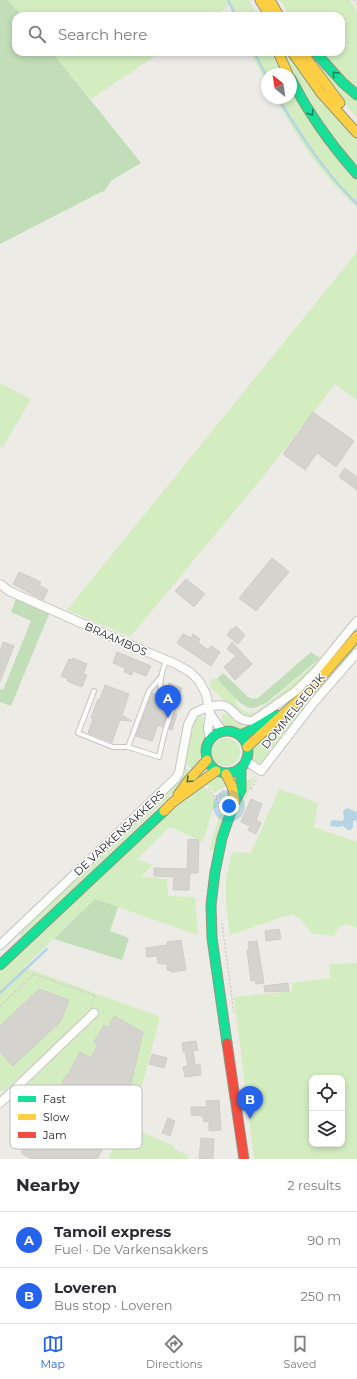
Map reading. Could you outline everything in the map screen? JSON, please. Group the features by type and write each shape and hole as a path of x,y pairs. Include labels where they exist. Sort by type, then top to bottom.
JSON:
{"main road":[{"path":"255,0 259,12"},
{"path":"260,0 274,12"},
{"path":"270,0 276,12"},
{"path":"280,56 285,68"},
{"path":"295,56 321,93 357,133"},
{"path":"305,56 328,88 357,122"},
{"path":"319,56 343,83 357,95"},
{"path":"297,89 315,120 341,156 357,174"},
{"name":"DOMMELSEDIJK","path":"247,747 275,724 311,689 357,636"},
{"name":"DOMMELSEDIJK","path":"240,735 288,710"},
{"path":"222,731 229,731 240,735 245,741 248,757 243,765 231,773 226,774 212,768 207,760 205,749 210,738 222,731"},
{"path":"173,802 182,787 207,760"},
{"path":"243,765 241,790 226,824 219,850 211,902 211,919 212,938 244,1159"},
{"path":"0,965 173,802 216,771"},
{"path":"226,774 232,786 235,801"}],"street":[{"name":"BRAAMBOS","path":"0,584 9,591 186,669 196,678 204,690 209,711 208,729 210,738"},
{"name":"DOMMELSEDIJK","path":"209,711 219,706 226,706 241,719 252,721 296,691 317,670 357,621"},
{"name":"DOMMELSEDIJK","path":"261,771 315,701 357,653"},
{"name":"BRAAMBOS","path":"209,711 222,731"},
{"name":"DE VARKENSAKKERS","path":"0,945 176,778 191,717 196,712 209,711"},
{"path":"243,765 261,771"},
{"path":"20,1085 94,1013"},
{"path":"0,1104 10,1094"}],"lane":[{"path":"94,691 78,733 113,747 128,747 159,757 165,731 173,707 164,704 161,697 160,678 166,660"},
{"path":"128,747 149,691 160,678"}],"path":[{"path":"354,0 357,5"},
{"path":"249,793 261,771"},
{"path":"221,917 222,925"},
{"path":"0,1006 34,974 96,996 90,1006 94,1013"}],"green space":[{"path":"0,0 8,0 18,12 12,12 12,56 55,56 141,163 112,180 104,191 0,244"},
{"path":"8,0 249,0 255,12 232,12 229,6 220,12 18,12"},
{"path":"280,0 350,0 357,12 357,92 323,56 345,56 345,12 288,12"},
{"path":"55,56 155,56 91,99"},
{"path":"252,56 277,56 283,68 261,68 261,73"},
{"path":"282,56 292,56 357,138 357,170 340,149 297,79 297,68 290,68"},
{"path":"314,56 357,98 357,118 336,93"},
{"path":"297,93 357,177 357,207 315,162 279,104 297,104"},
{"path":"357,252 357,400 335,384 262,478 130,637 67,610"},
{"path":"0,383 31,399 3,447 0,445"},
{"path":"16,599 49,614 11,706 0,702 0,689 3,690 31,621 11,612"},
{"path":"357,643 357,649 320,690 276,745 274,747 270,746 264,737 310,697 334,672"},
{"path":"334,646 294,688 252,718 240,717 209,686 212,679 217,679 235,698 237,705 250,713 256,712"},
{"path":"311,652 320,658 266,703 255,708 247,707 243,704 217,679 223,673 248,697 253,699 258,698"},
{"path":"229,713 254,726 240,730 223,724 222,717 224,714"},
{"path":"199,714 203,718 205,735 200,760 194,771 183,761 192,719"},
{"path":"226,738 236,742 240,752 236,762 226,766 216,762 212,752 216,742"},
{"path":"262,739 270,752 264,761 258,763 252,758 252,751"},
{"path":"184,766 192,773 178,788 22,937 17,931"},
{"path":"256,776 236,819 234,817 245,782"},
{"path":"217,777 223,779 228,785 214,793 203,782"},
{"path":"201,784 214,797 218,809 213,808 203,842 170,827 137,859 153,865 141,877 167,879 168,896 195,897 198,935 95,899 24,967 160,1017 142,1085 24,1085 99,1013 94,1008 5,1090 0,1091 0,972 43,930"},
{"path":"279,789 318,803 314,827 357,842 357,928 345,924 338,928 334,936 312,933 300,919 292,914 230,935 226,905 226,879 232,852 251,853"},
{"path":"230,790 229,800 214,850 209,851 221,810 219,796"},
{"path":"95,899 118,907 110,931 129,938 122,960 54,939"},
{"path":"357,963 357,1159 254,1159 234,997 292,991 292,983 330,978 329,964"},
{"path":"142,1132 174,1146 176,1150 188,1155 188,1159 109,1159 112,1149 142,1149"}],"water":[{"path":"347,808 357,812 357,820 353,821 353,827 351,830 348,830 343,826 330,826 331,821 333,820 342,821 344,819 343,811"}],"building":[{"path":"313,412 354,441 336,467 317,453 305,470 283,454"},
{"path":"345,468 357,477 357,490 339,477"},
{"path":"272,558 289,572 256,611 239,598"},
{"path":"19,572 41,582 39,585 48,590 43,600 13,584"},
{"path":"186,579 205,594 194,607 175,591"},
{"path":"236,626 245,635 238,644 227,635 232,628 233,629"},
{"path":"183,634 191,638 193,634 200,639 198,642 208,650 211,646 220,652 211,666 177,643"},
{"path":"3,642 14,646 0,682 0,651"},
{"path":"232,642 252,664 235,680 224,667 236,656 227,649"},
{"path":"117,652 151,666 146,676 133,671 132,675 124,672 125,668 113,663"},
{"path":"73,658 87,664 83,674 87,675 82,687 67,681 68,679 61,676 69,659 72,660"},
{"path":"169,683 182,688 178,699 165,695"},
{"path":"105,685 129,694 122,715 132,721 120,720 112,742 88,733 93,719 91,718"},
{"path":"152,693 158,695 155,703 159,708 168,711 163,727 158,725 152,741 136,736"},
{"path":"175,713 177,714 172,730 169,729"},
{"path":"251,799 262,804 256,820 261,823 256,834 248,830 250,826 241,822"},
{"path":"188,839 199,840 198,873 190,873 189,890 173,890 174,877 154,876 154,868 187,869"},
{"path":"279,929 281,939 266,941 265,931"},
{"path":"181,940 186,970 172,972 167,970 167,964 158,963 157,956 147,957 146,948 167,945 167,942"},
{"path":"257,941 264,983 256,984 255,980 251,981 247,950 249,950 248,942"},
{"path":"288,983 289,991 265,992 264,986"},
{"path":"39,989 69,1000 61,1021 13,1066 0,1052 0,1026"},
{"path":"114,1016 143,1032 131,1085 62,1085 64,1078 69,1073 80,1052 91,1058 98,1044 94,1042 104,1025 108,1028"},
{"path":"196,1041 198,1050 193,1051 195,1065 200,1064 201,1075 185,1077 183,1067 188,1066 185,1052 183,1052 182,1043"},
{"path":"152,1054 167,1058 164,1068 149,1064"},
{"path":"219,1100 221,1130 209,1131 209,1121 204,1122 203,1116 191,1115 191,1107 207,1107 206,1101"},
{"path":"168,1118 175,1121 170,1136 162,1133"},
{"path":"201,1138 214,1139 213,1159 199,1159"},
{"path":"23,1149 103,1149 97,1159 31,1159 21,1153"}],"waterway":[{"path":"228,0 234,12"},
{"path":"256,56 262,68"},
{"path":"282,104 314,154 334,180 357,204"},
{"path":"0,993 47,949"}],"traffic: fast":[{"path":"319,56 343,83 357,95"},
{"path":"297,90 321,129 357,174"},
{"path":"240,735 277,715"},
{"path":"223,731 231,731 239,734 245,740 248,752 245,764 239,770 231,773 223,773 215,770 209,764 206,756 206,748 209,740 215,734 223,731"},
{"path":"227,1043 212,938 211,905 215,872 222,838 234,803 241,790 241,768"},
{"path":"0,965 164,811"}],"traffic: slow":[{"path":"260,0 268,12"},
{"path":"270,0 277,12"},
{"path":"280,56 285,68"},
{"path":"295,56 321,93 357,133"},
{"path":"305,56 340,103"},
{"path":"247,747 311,689 357,636"},
{"path":"178,795 188,781 207,760"},
{"path":"164,811 173,802 216,771"},
{"path":"226,774 232,786 235,801"}],"traffic: jam":[{"path":"227,1043 244,1159"}],"place":[{"name":"Tamoil express","path":"168,718"},
{"name":"Loveren","path":"250,1119"}]}
